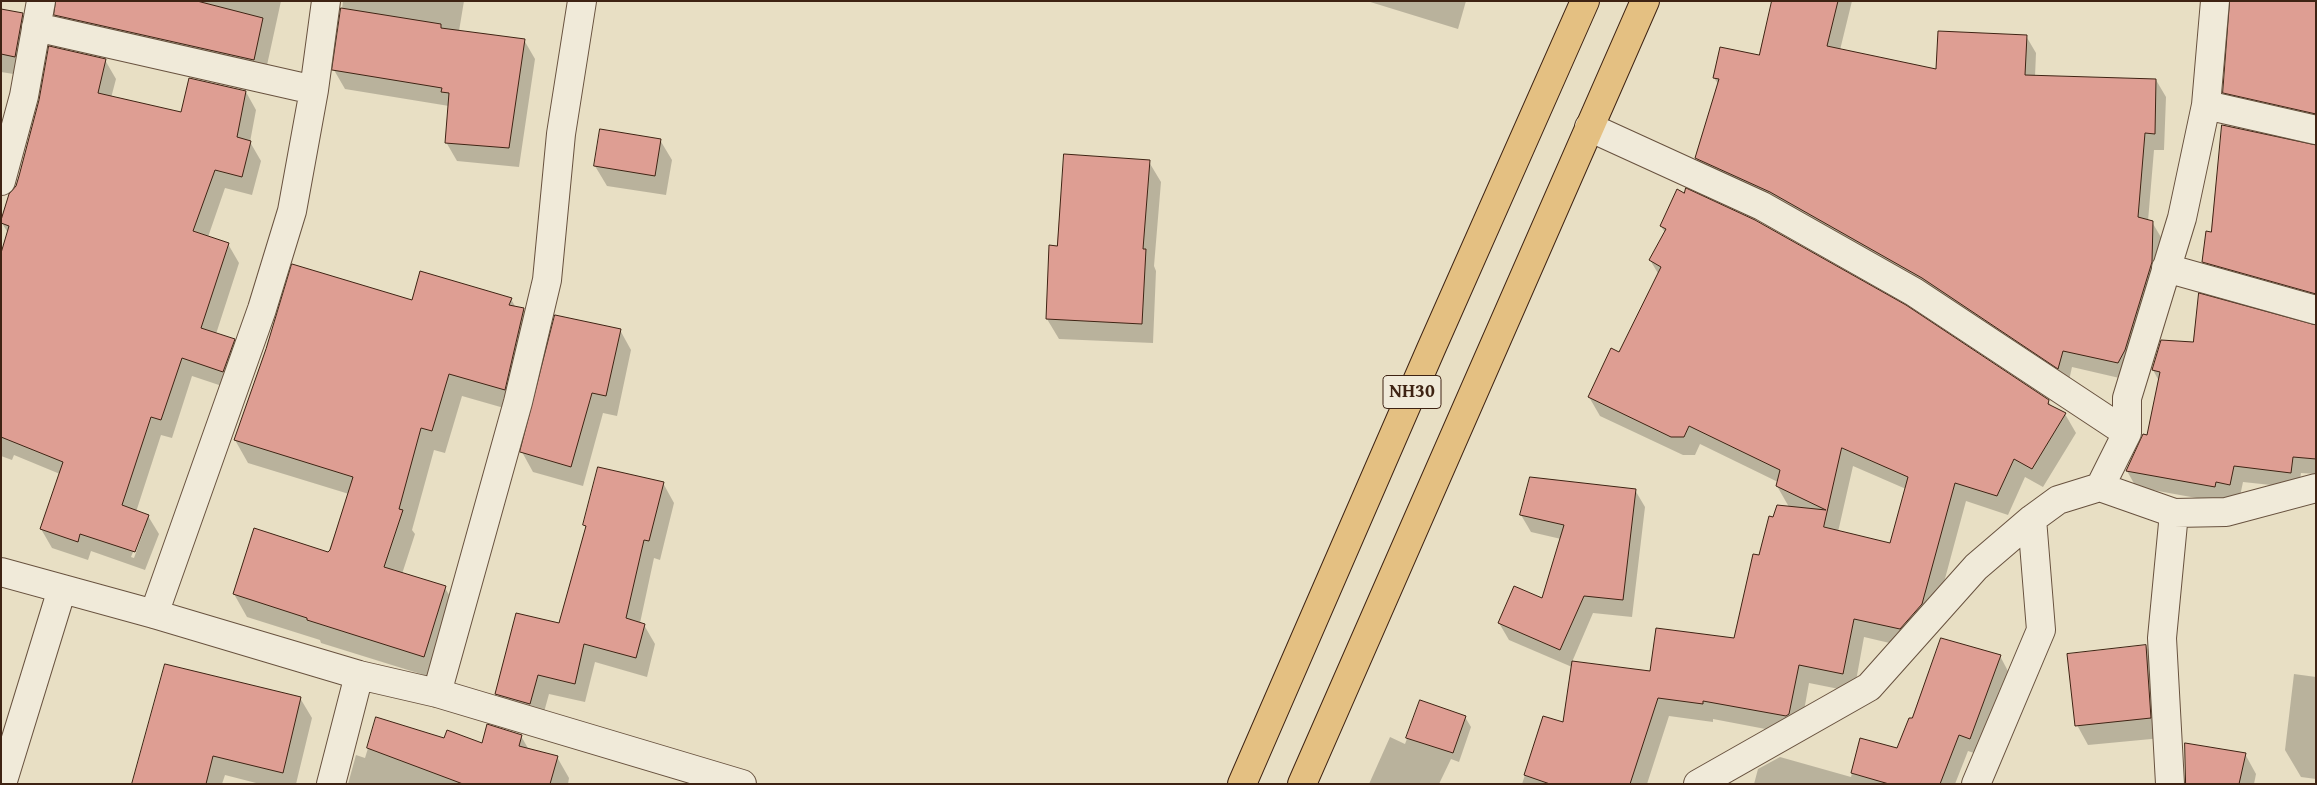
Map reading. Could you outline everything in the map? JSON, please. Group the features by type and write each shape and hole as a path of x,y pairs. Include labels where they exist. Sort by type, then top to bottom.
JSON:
{"highway":[{"name":"NH30","path":"1242,784 1435,340 1586,1"},
{"name":"NH30","path":"1302,784 1644,1"}],"street":[{"path":"154,614 262,309 292,211 314,90 326,1"},
{"path":"437,693 518,402 547,280 561,134 582,1"},
{"path":"2100,487 2126,433 2126,398 2182,218 2206,105 2215,1"},
{"path":"1,181 12,94 39,14 314,90"},
{"path":"2206,105 2316,130"},
{"path":"1589,127 1762,206 1897,282 2126,433"},
{"path":"2166,268 2316,310"},
{"path":"1698,784 1869,687 1976,567 2032,519 2058,500 2100,487 2174,513 2226,512 2316,488"},
{"path":"2170,784 2162,638 2174,513"},
{"path":"1976,784 2042,630 2032,519"},
{"path":"1,572 154,614 359,675 437,693 742,784"},
{"path":"2,784 62,588"},
{"path":"331,784 359,675"}],"building":[{"path":"56,1 197,1 263,18 254,60 54,15"},
{"path":"1772,1 1838,1 1827,46 1936,69 1938,31 2027,35 2025,75 2156,79 2155,134 2145,133 2138,217 2153,221 2152,262 2125,350 2118,363 2063,351 2058,369 1922,278 1770,192 1695,158 1719,79 1713,78 1720,47 1759,55"},
{"path":"2230,1 2316,1 2316,114 2223,93"},
{"path":"341,8 441,24 441,28 525,39 509,148 445,143 449,93 441,92 442,88 332,70"},
{"path":"1,9 23,13 15,57 1,54"},
{"path":"49,46 106,59 98,93 181,112 189,78 246,91 237,137 251,141 242,177 215,170 193,231 229,243 201,328 235,339 223,372 182,358 161,420 151,417 122,505 149,515 135,552 80,534 78,542 40,529 63,462 1,437 1,253 9,226 1,223 1,220 9,194 16,186 19,176 39,100"},
{"path":"2222,125 2316,145 2316,294 2202,262 2206,231 2211,232"},
{"path":"600,129 661,139 655,176 594,166"},
{"path":"1064,154 1150,160 1143,249 1146,249 1142,324 1046,319 1049,245 1057,246"},
{"path":"1686,188 1755,220 1906,305 2049,400 2048,404 2066,413 2032,469 2014,459 1997,496 1955,483 1922,604 1900,629 1854,619 1843,674 1799,665 1789,714 1786,716 1703,701 1703,704 1658,698 1630,784 1550,784 1524,775 1543,716 1563,722 1572,661 1650,671 1656,628 1734,638 1753,554 1759,555 1769,516 1773,517 1777,505 1826,510 1776,486 1780,470 1689,426 1684,437 1671,437 1588,397 1611,348 1619,352 1661,267 1649,260 1666,229 1660,226 1677,189 1684,193","holes":["1842,448 1908,477 1890,543 1824,527"]},
{"path":"292,264 412,300 420,271 512,298 509,305 524,308 505,390 449,374 432,431 421,428 399,509 403,510 384,567 446,586 424,657 307,620 307,618 233,594 254,528 328,552 353,477 234,440 266,349"},
{"path":"2199,293 2316,325 2316,459 2293,457 2291,473 2234,466 2230,485 2216,482 2215,487 2126,471 2143,434 2147,435 2160,372 2152,370 2161,340 2193,342"},
{"path":"555,315 621,329 606,396 592,393 571,467 520,452"},
{"path":"598,467 664,482 649,541 644,540 626,618 645,624 636,658 584,644 575,684 538,675 530,704 495,694 516,613 559,623 586,526 583,525"},
{"path":"1530,477 1636,489 1623,600 1584,596 1560,650 1498,623 1514,586 1542,598 1564,525 1520,515"},
{"path":"1941,638 2001,655 1970,739 1959,735 1940,784 1889,784 1851,773 1860,738 1897,748 1909,718 1912,718"},
{"path":"2146,645 2151,718 2075,726 2067,654"},
{"path":"165,664 301,697 283,773 213,756 206,784 132,784"},
{"path":"1420,700 1466,716 1453,753 1406,738"},
{"path":"376,717 444,738 447,730 482,743 487,724 522,735 519,746 558,756 550,784 463,784 367,748"},
{"path":"2185,743 2246,753 2239,784 2186,784"}]}
